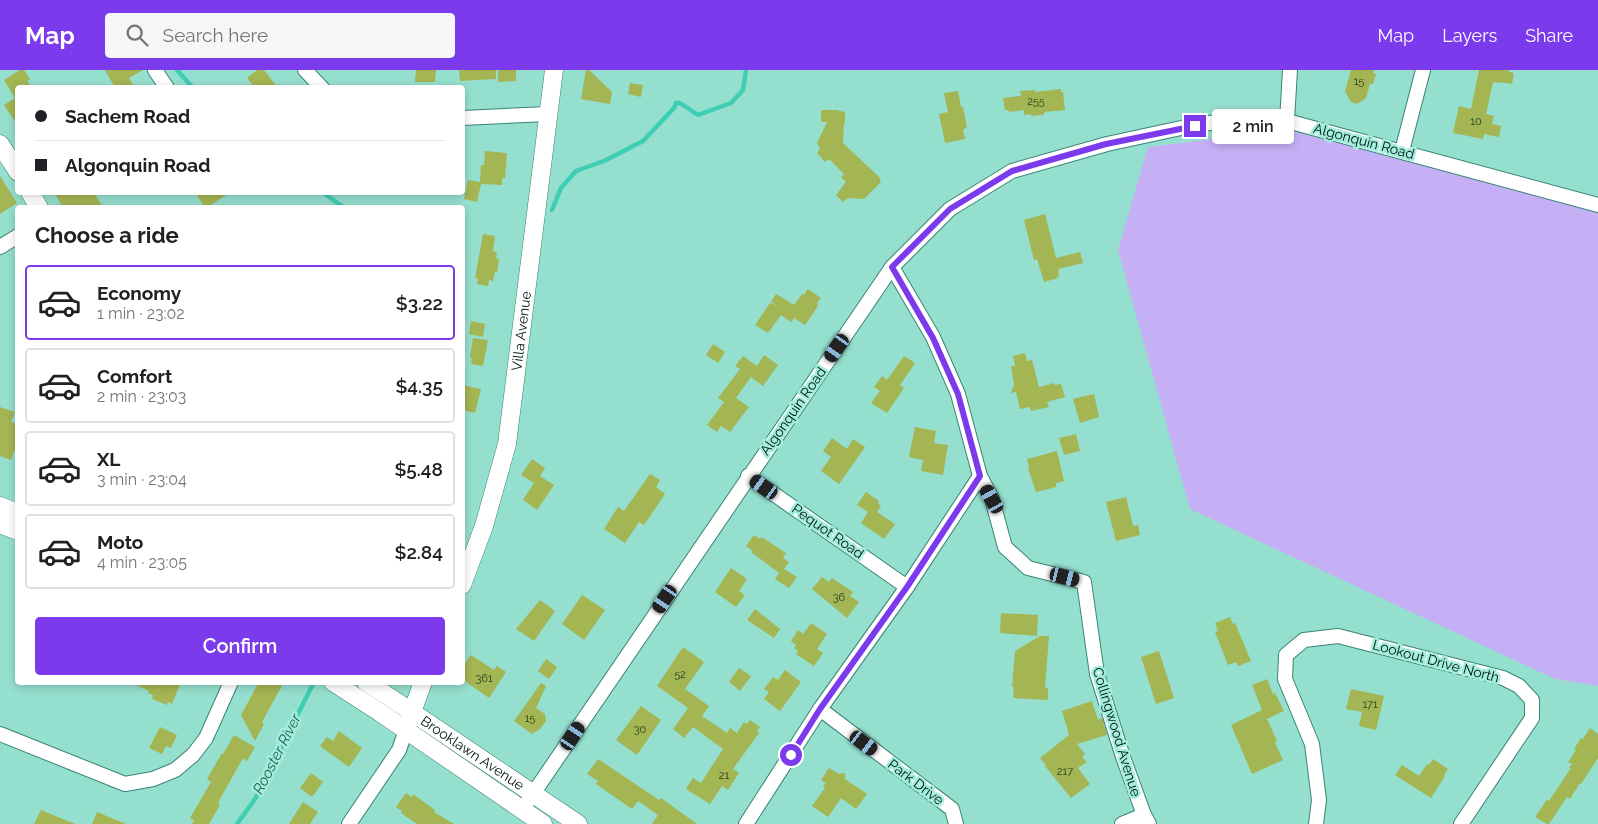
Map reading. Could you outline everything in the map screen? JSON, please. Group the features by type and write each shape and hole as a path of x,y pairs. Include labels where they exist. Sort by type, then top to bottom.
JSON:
{"main road":[{"name":"Villa Avenue","path":"465,577 484,526 507,444 554,70"},
{"path":"0,144 15,167"},
{"path":"0,506 15,512"},
{"path":"0,524 15,530"},
{"name":"Brooklawn Avenue","path":"339,685 541,824"},
{"name":"Brooklawn Avenue","path":"371,685 578,824"},
{"path":"406,730 422,685"}],"street":[{"path":"154,70 165,85"},
{"path":"305,70 319,85"},
{"path":"1287,121 1290,70"},
{"path":"1402,151 1423,70"},
{"path":"465,118 548,114"},
{"name":"Algonquin Road","path":"522,810 892,267 950,209 1012,171 1106,144 1195,126 1239,119 1287,121 1598,204"},
{"path":"0,246 15,238"},
{"name":"Collingwood Avenue","path":"892,267 933,338 958,394 980,476 992,499 1005,547 1028,568 1084,582 1097,674 1123,757 1146,820"},
{"name":"Pequot Road","path":"748,476 907,587"},
{"path":"746,824 820,709 907,587 980,476"},
{"name":"Lookout Drive North","path":"1316,824 1319,800 1312,744 1285,678 1286,655 1304,640 1338,636 1503,678 1518,686 1532,700 1532,718 1461,824"},
{"path":"0,734 125,784 154,779 175,770 193,755 206,738 230,685"},
{"name":"Park Drive","path":"820,709 952,809 956,824"},
{"path":"349,824 399,750 406,730"},
{"path":"541,824 552,807"},
{"path":"1122,824 1146,820"}],"shaded area":[{"path":"1289,130 1598,212 1598,686 1555,679 1190,509 1118,250 1148,147"}],"building":[{"path":"20,70 24,70 30,79 27,81 30,85 15,85 15,98 4,80"},
{"path":"105,70 143,70 129,78 133,85 113,85"},
{"path":"257,70 264,70 276,85 253,85 247,78"},
{"path":"416,70 436,70 435,82 415,82"},
{"path":"459,70 496,70 496,79 460,81"},
{"path":"498,70 516,70 516,81 498,82"},
{"path":"586,70 589,70 612,92 610,104 581,99"},
{"path":"1351,70 1374,70 1373,73 1376,74 1373,84 1370,84 1366,98 1357,104 1351,102 1345,91"},
{"path":"1479,70 1509,70 1509,72 1514,73 1512,84 1493,82 1486,114 1494,116 1492,124 1501,126 1499,137 1484,134 1483,139 1453,133 1459,106 1471,109"},
{"path":"630,83 643,85 641,97 628,94"},
{"path":"1061,89 1065,110 1045,112 1043,115 1031,116 1031,114 1024,115 1024,110 1009,112 1005,110 1003,98 1021,96 1020,91 1035,90 1035,92"},
{"path":"958,91 967,128 963,129 965,139 945,143 939,114 948,112 944,93"},
{"path":"15,98 15,122 4,105"},
{"path":"821,110 845,112 843,143 879,177 881,182 864,199 848,198 843,202 836,195 846,182 841,177 844,174 829,159 825,162 817,153 820,149 817,143 827,122 821,122"},
{"path":"485,151 507,153 505,178 502,178 502,185 481,184 477,202 464,199 468,180 480,182 481,165 484,165"},
{"path":"0,176 17,203 0,214"},
{"path":"56,195 95,195 102,205 61,205"},
{"path":"197,195 226,195 211,205 203,205"},
{"path":"1045,214 1056,258 1080,252 1083,263 1058,269 1058,278 1044,282 1037,259 1034,260 1024,220"},
{"path":"483,234 495,236 493,251 497,252 496,258 499,259 497,272 495,272 493,281 489,280 488,286 477,284 478,279 475,278"},
{"path":"808,289 821,298 805,325 794,318 791,322 781,315 768,333 755,325 770,303 776,305 771,302 776,294 794,305"},
{"path":"471,321 485,324 483,337 469,334"},
{"path":"473,338 488,340 483,366 471,364 472,359 470,357"},
{"path":"713,344 725,352 718,363 706,355"},
{"path":"1025,353 1027,361 1032,360 1039,387 1054,383 1055,385 1061,384 1065,397 1047,402 1049,407 1031,411 1030,407 1020,409 1016,392 1011,393 1014,385 1011,366 1015,366 1013,356"},
{"path":"764,355 778,365 763,386 751,377 736,398 749,407 730,432 721,426 717,432 707,425 724,402 718,398 740,369 735,366 743,356 757,366"},
{"path":"904,356 915,363 900,385 904,388 887,413 871,403 880,391 874,387 882,376 887,380"},
{"path":"465,386 481,389 475,413 465,411"},
{"path":"1094,394 1099,417 1080,423 1073,399"},
{"path":"0,407 15,412 11,422 15,423 15,449 11,460 0,456"},
{"path":"915,427 936,431 934,443 948,445 943,475 921,471 923,460 909,457"},
{"path":"1076,434 1080,451 1064,455 1059,438"},
{"path":"832,438 847,449 853,439 865,447 839,484 821,471 831,457 823,451"},
{"path":"1057,451 1064,481 1056,483 1056,487 1036,492 1027,459"},
{"path":"532,459 545,468 540,476 554,485 537,510 523,500 534,483 521,475"},
{"path":"650,474 660,480 656,487 665,494 644,525 639,522 625,543 604,529 618,507 624,511"},
{"path":"866,492 879,501 878,504 881,506 877,512 895,524 884,539 861,523 868,512 857,505"},
{"path":"1126,497 1133,526 1138,525 1140,535 1116,541 1106,502"},
{"path":"754,535 760,539 762,537 786,553 783,558 789,562 784,569 797,577 789,588 775,579 779,573 746,546"},
{"path":"731,568 747,579 739,591 745,595 736,607 715,592"},
{"path":"822,577 829,582 832,578 853,592 850,596 859,602 847,618 812,589"},
{"path":"582,595 605,610 584,640 562,624"},
{"path":"540,600 555,611 534,641 516,629"},
{"path":"755,609 780,629 774,638 747,620"},
{"path":"1001,613 1038,615 1037,636 1000,633"},
{"path":"1230,617 1233,624 1235,623 1251,661 1238,666 1236,662 1228,665 1215,632 1218,631 1215,623"},
{"path":"811,623 827,634 817,649 823,653 814,666 796,654 798,651 794,648 796,645 791,641 798,630 803,634"},
{"path":"1040,636 1049,636 1045,688 1048,688 1048,700 1013,698 1015,651"},
{"path":"683,647 704,662 685,689 709,706 702,716 727,733 730,728 737,733 744,722 747,724 750,720 760,727 757,731 759,733 733,769 739,773 728,790 722,786 710,804 686,789 693,778 701,783 723,749 693,727 684,738 673,729 688,708 657,686"},
{"path":"1159,651 1174,698 1156,704 1141,657"},
{"path":"471,655 494,670 497,666 506,672 489,698 465,681 465,663"},
{"path":"546,659 557,667 549,679 538,671"},
{"path":"739,668 751,676 740,691 729,682"},
{"path":"785,670 801,682 780,711 764,699 769,692 764,689 773,677 778,680"},
{"path":"1267,679 1273,694 1275,693 1284,711 1267,719 1283,760 1252,774 1231,725 1262,710 1252,685"},
{"path":"541,683 546,686 536,708 545,714 546,721 540,729 532,734 514,721"},
{"path":"136,685 180,685 172,704 168,702 167,705 152,699 153,695 148,693 149,691"},
{"path":"257,685 282,685 262,722 264,724 255,741 241,715"},
{"path":"1351,689 1384,696 1376,730 1359,726 1362,712 1346,709"},
{"path":"1092,701 1098,720 1102,718 1107,735 1077,744 1085,754 1082,757 1087,762 1078,768 1090,784 1071,798 1040,758 1069,735 1062,711"},
{"path":"641,706 661,720 637,755 616,740"},
{"path":"160,727 177,735 171,748 166,746 162,754 149,748"},
{"path":"1590,728 1598,734 1598,758 1570,799 1567,797 1549,824 1547,824 1535,817 1547,800 1549,801 1571,768 1569,768 1572,764 1568,762 1576,750 1574,749"},
{"path":"339,731 362,748 349,767 320,746 327,737 333,741"},
{"path":"234,735 255,747 247,761 243,758 220,799 218,804 220,805 209,824 192,824 194,820 190,818 211,782 207,779"},
{"path":"598,759 659,800 661,798 697,824 652,824 658,815 638,801 632,809 596,784 598,781 587,774"},
{"path":"1433,759 1448,769 1431,798 1395,775 1402,765 1419,776"},
{"path":"829,768 839,774 845,773 845,779 867,794 856,809 841,798 828,817 812,806 825,788 823,786 826,783 821,780"},
{"path":"311,773 323,782 312,797 300,788"},
{"path":"406,793 412,797 413,794 435,810 434,812 454,824 417,824 401,813 402,811 396,807"},
{"path":"303,802 318,812 310,824 289,824"},
{"path":"41,810 75,824 34,824"},
{"path":"97,812 126,824 92,824"}],"waterway":[{"name":"Rooster River","path":"177,70 190,85"},
{"path":"552,210 561,188 576,171 604,161 643,141 674,108 676,103 680,103 698,115 731,103 743,90 746,70"},
{"name":"Rooster River","path":"326,195 341,205"},
{"name":"Rooster River","path":"237,824 255,799 312,685"}],"route":[{"path":"791,755 820,709 907,587 980,476 958,394 933,338 892,267 950,209 1012,171 1106,144 1195,126"}]}
